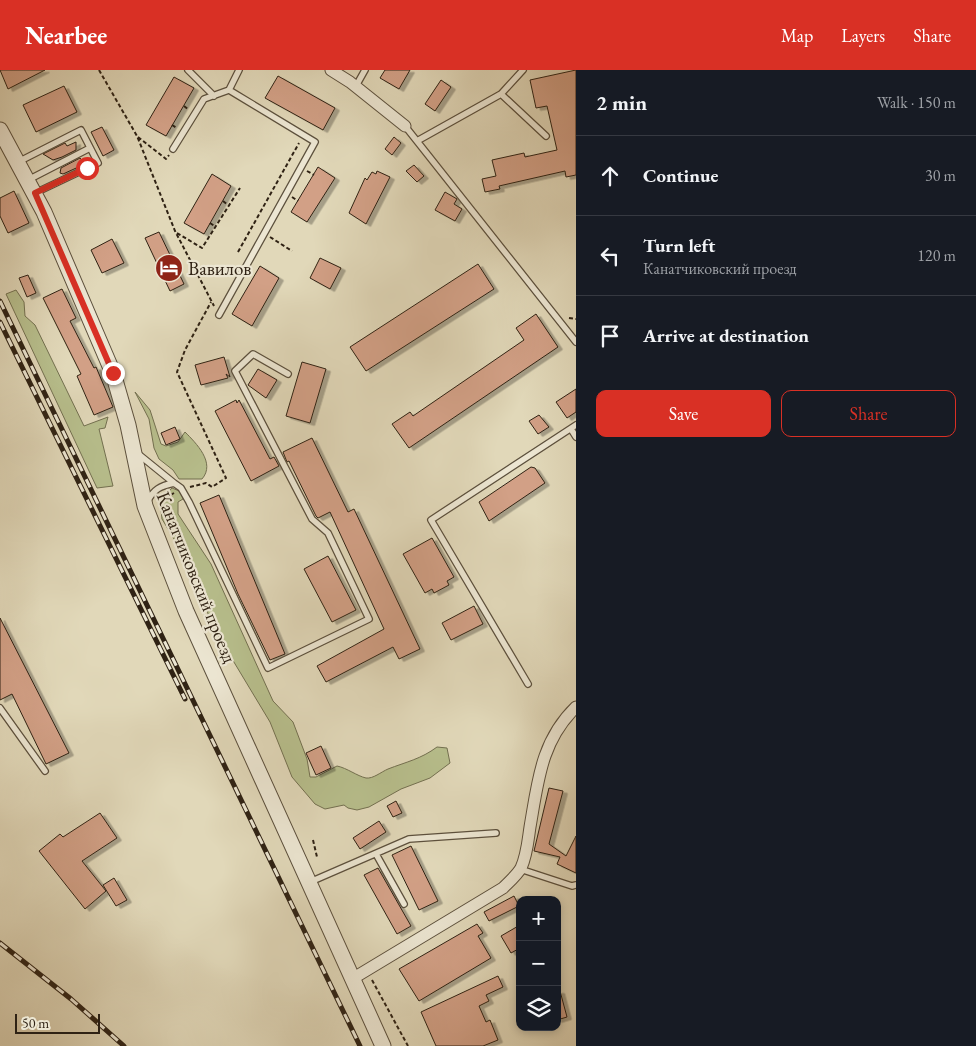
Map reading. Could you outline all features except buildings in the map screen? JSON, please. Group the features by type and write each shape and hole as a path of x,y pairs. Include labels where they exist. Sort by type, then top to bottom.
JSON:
{"street":[{"path":"331,70 356,86 405,126"},
{"name":"Канатчиковский проезд","path":"0,130 31,186 113,373 144,506 186,611 383,1046"},
{"path":"352,979 503,888 520,869 526,851 536,794 548,745 553,734 576,707"}],"lane":[{"path":"188,70 214,96"},
{"path":"173,149 204,99 229,90 239,70"},
{"path":"356,86 365,70"},
{"path":"417,141 501,94 523,70"},
{"path":"219,315 315,142 229,90"},
{"path":"501,94 546,136"},
{"path":"405,126 576,342"},
{"path":"18,162 81,130 98,163 31,186"},
{"path":"31,186 90,148"},
{"path":"132,450 182,488 268,668 369,619 328,533 312,519 235,371 253,354 288,374"},
{"path":"528,684 432,520 573,427 576,437"},
{"path":"144,506 153,492 162,486 174,483"},
{"path":"0,708 45,771"},
{"path":"308,883 409,838 496,833"},
{"path":"376,854 404,904"},
{"path":"520,869 572,886 576,884"}],"path":[{"path":"99,70 137,136 176,231 219,315"},
{"path":"238,252 303,135"},
{"path":"137,136 166,159 173,149"},
{"path":"176,231 202,248 240,188"},
{"path":"223,201 229,206"},
{"path":"210,223 216,227"},
{"path":"264,233 292,251"},
{"path":"182,488 206,483 212,487 226,478 177,372 185,350 212,302"},
{"path":"312,840 317,857"},
{"path":"368,971 408,1046"}],"green space":[{"path":"16,290 24,302 25,316 35,325 84,426 108,417 105,428 99,429 113,486 97,488 6,294"},
{"path":"135,392 150,410 161,444 166,446 178,442 185,432 199,447 207,466 206,473 202,479 179,479 173,470 159,459 154,448 149,419"},
{"path":"172,488 184,493 183,499 178,502 178,514 211,564 273,701 293,722 307,759 310,777 316,777 337,766 366,778 371,777 419,757 437,747 447,748 450,763 430,778 401,789 369,807 357,810 344,805 325,809 315,804 292,777 270,722 211,624 198,579 162,519 160,501"}],"railway":[{"path":"0,301 360,1046"},
{"path":"0,322 185,699"},
{"path":"0,943 71,999 124,1046"}],"place":[{"name":"Вавилов","path":"169,268"}],"route":[{"path":"87,168 35,193 113,373"}]}
